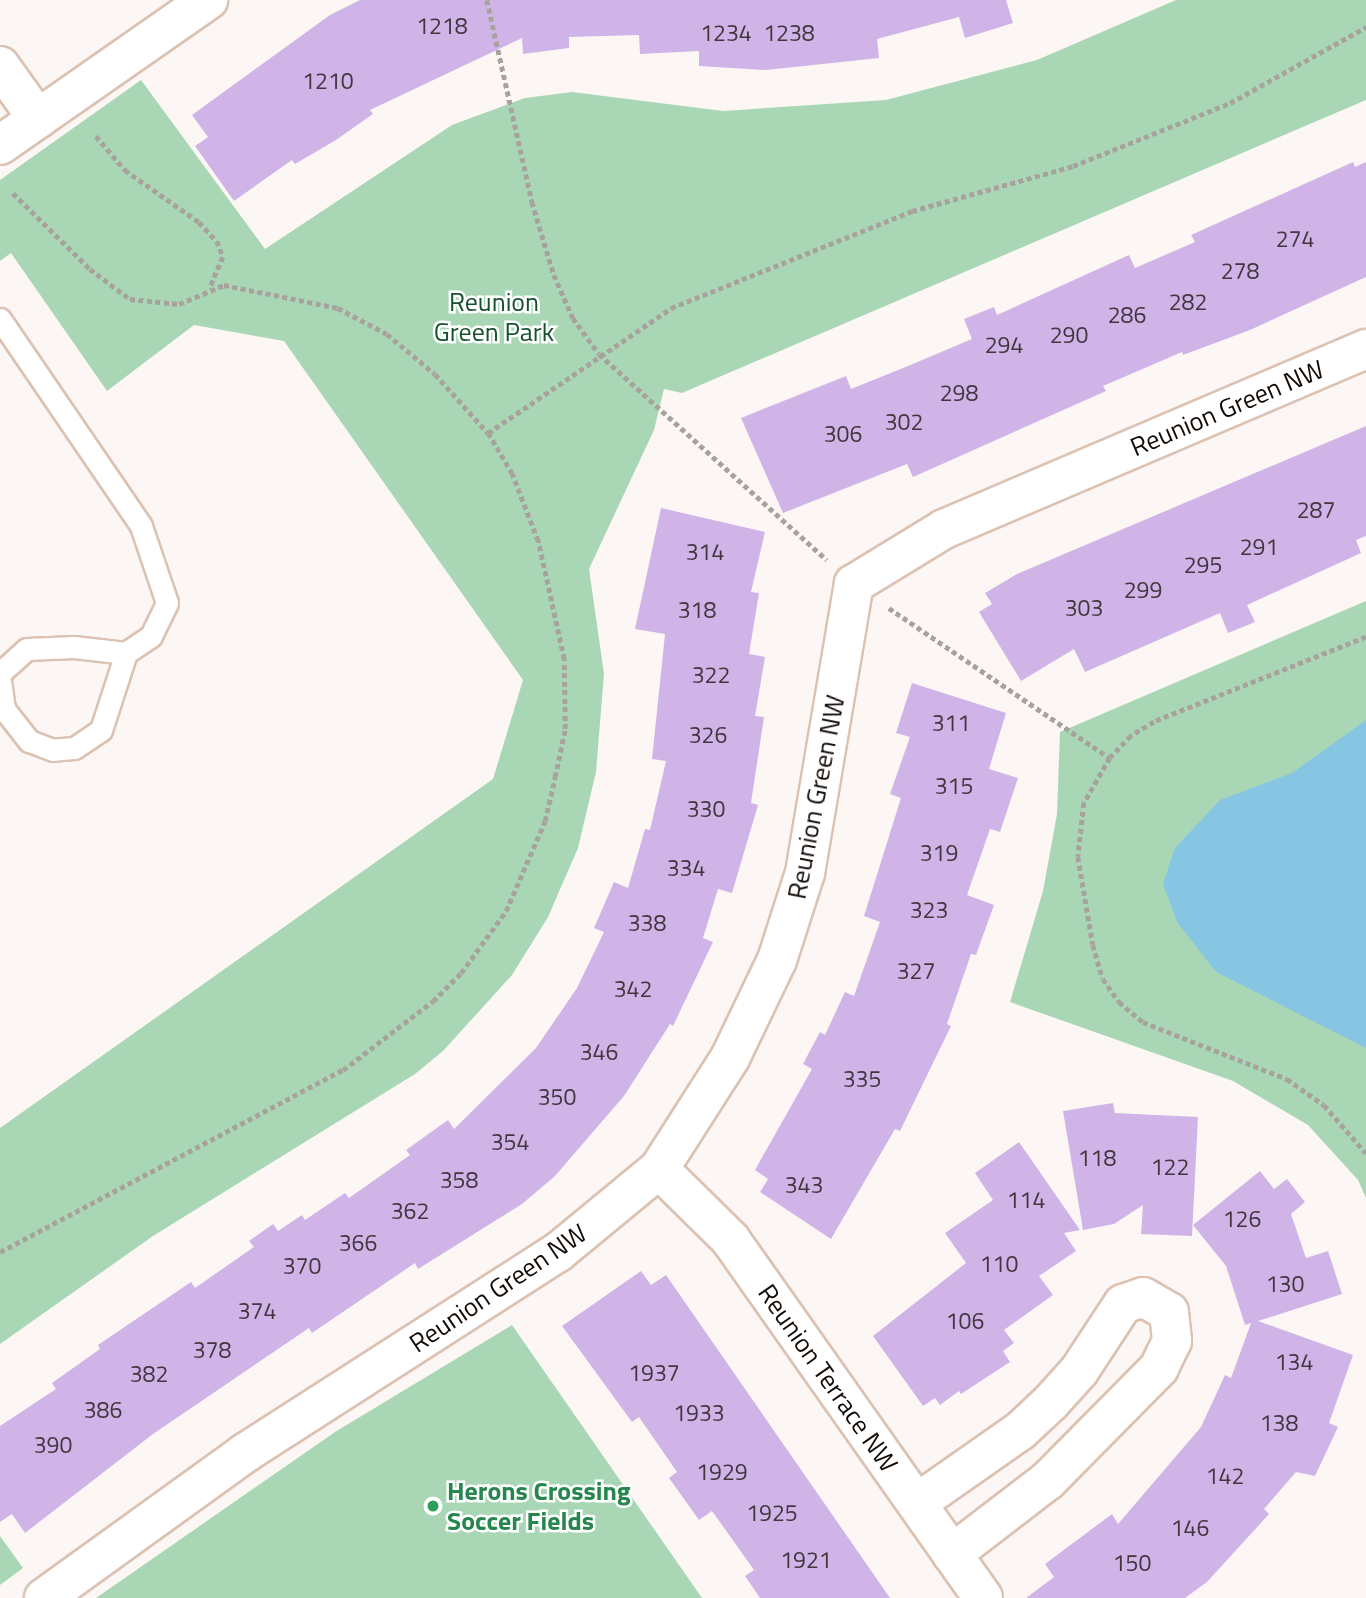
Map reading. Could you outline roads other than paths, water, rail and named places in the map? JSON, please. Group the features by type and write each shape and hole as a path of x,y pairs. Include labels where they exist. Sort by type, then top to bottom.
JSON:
{"street":[{"path":"0,145 208,0"},
{"path":"0,66 37,119"},
{"name":"Reunion Green NW","path":"44,1598 245,1453 557,1253 659,1169 730,1058 777,960 805,873 854,584 944,529 1366,349"},
{"name":"Reunion Terrace NW","path":"659,1169 730,1239 983,1598"},
{"path":"917,1503 1020,1431 1051,1402 1079,1371 1123,1304 1143,1297 1169,1312 1172,1341 1159,1368 1047,1481 953,1554"}],"lane":[{"path":"0,319 141,526 167,603 151,636 127,653 101,730 74,748 53,750 29,741 4,709 0,682"},
{"path":"0,673 27,649 74,647 127,653"}],"water":[{"path":"1366,720 1366,1048 1216,972 1177,922 1163,884 1175,848 1220,800 1292,773"}],"place":[{"name":"Herons Crossing Soccer Fields","path":"433,1506"}],"park label":[{"name":"Reunion Green Park","path":"494,317"}]}
